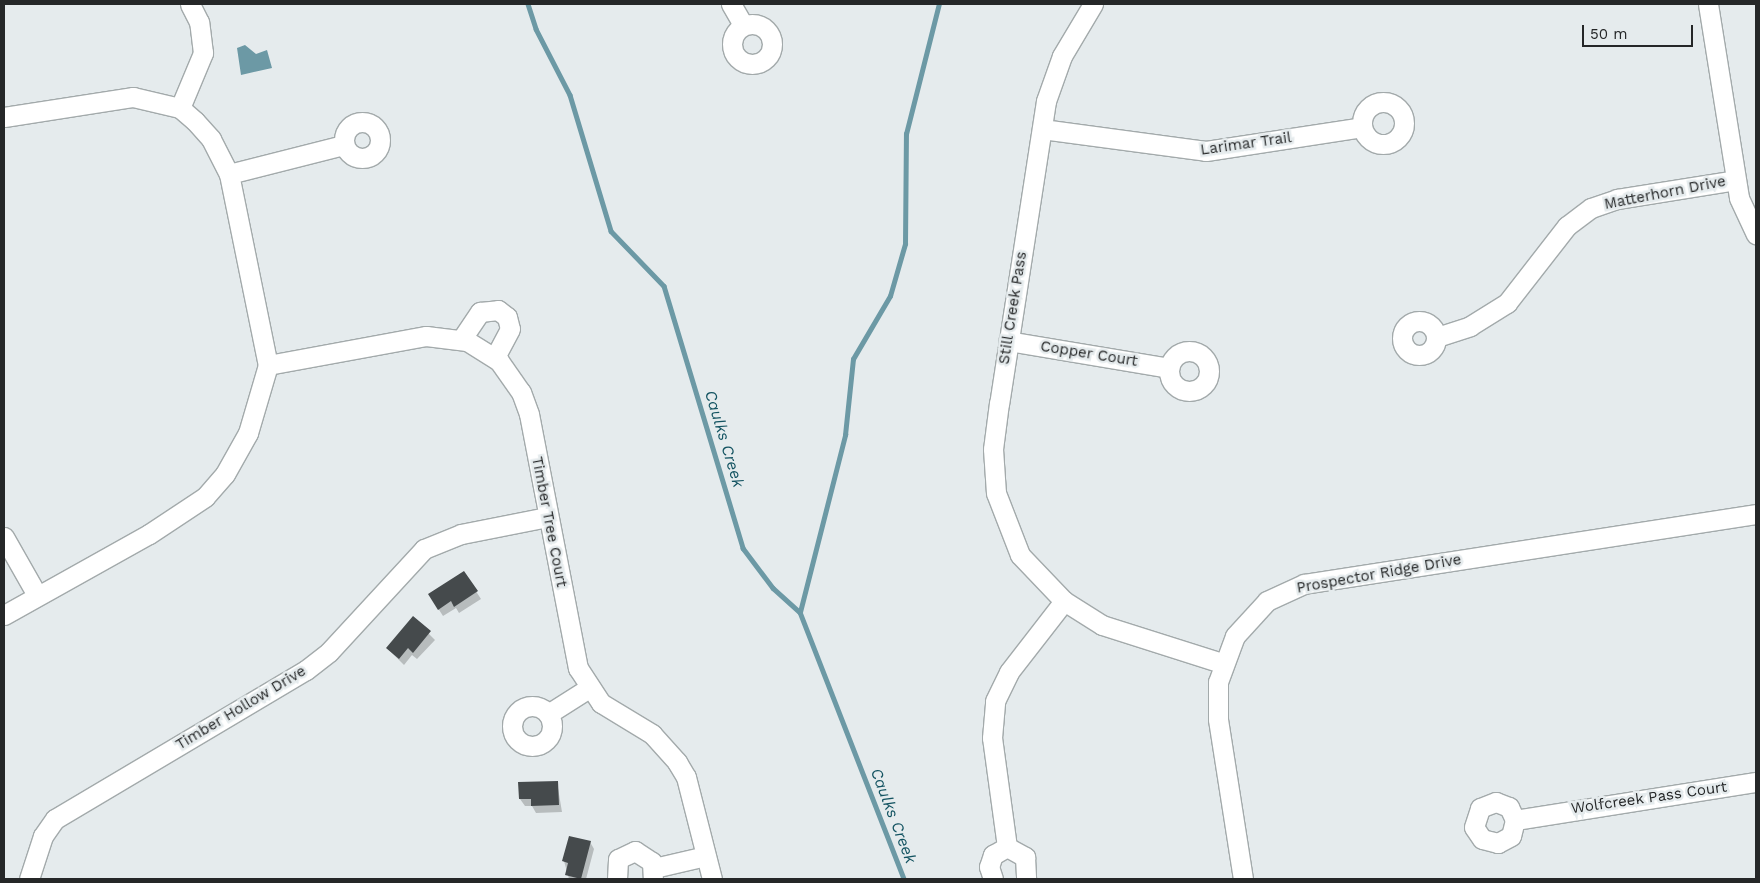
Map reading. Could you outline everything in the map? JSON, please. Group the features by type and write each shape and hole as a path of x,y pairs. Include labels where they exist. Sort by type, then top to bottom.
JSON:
{"street":[{"path":"180,108 204,53 199,22 190,4"},
{"path":"731,4 743,25"},
{"name":"Still Creek Pass","path":"1093,4 1054,74 1042,129 1008,341 993,449 996,493 1020,554 1064,601 1102,625 1222,663"},
{"path":"1708,4 1735,180 1745,216 1756,234"},
{"path":"4,117 133,97 180,108 211,139 229,174 268,365 248,433 225,474 204,497 149,534 4,614"},
{"name":"Larimar Trail","path":"1042,129 1206,151 1362,127"},
{"path":"229,174 344,145"},
{"name":"Matterhorn Drive","path":"1437,337 1470,326 1507,303 1567,226 1591,208 1617,199 1735,180"},
{"path":"461,340 480,312 498,310 507,317 510,329 495,357"},
{"name":"Timber Tree Court","path":"268,365 400,338 461,340 495,357 518,386 529,414 547,516 578,668 589,688 601,703 659,740 677,762 686,777 712,879"},
{"name":"Copper Court","path":"1008,341 1169,368"},
{"name":"Prospector Ridge Drive","path":"1243,879 1218,719 1222,663 1250,615 1267,601 1304,584 1756,514"},
{"name":"Timber Hollow Drive","path":"29,879 42,836 55,819 306,670 329,652 424,548 461,534 547,516"},
{"path":"4,536 37,595"},
{"path":"1007,847 992,738 995,702 1009,672 1064,601"},
{"path":"548,714 589,688"},
{"name":"Wolfcreek Pass Court","path":"1516,820 1543,813 1756,782"},
{"path":"992,879 989,867 993,855 1007,847"},
{"path":"1007,847 1025,857 1026,879"},
{"path":"617,879 615,866 630,852 648,856 653,874 706,856"}],"water":[{"path":"245,45 256,54 267,50 272,68 241,75 237,48"}],"building":[{"path":"464,571 478,591 454,607 451,601 438,610 428,594"},
{"path":"413,616 431,631 413,653 408,648 399,659 386,648"},
{"path":"558,781 559,805 531,806 531,799 519,799 518,782"},
{"path":"569,836 591,841 581,879 565,875 568,863 562,861"}],"waterway":[{"name":"Caulks Creek","path":"528,4 536,29 570,95 611,231 664,286 743,548 773,588 800,612 904,879"},
{"path":"800,612 845,435 853,359 890,296 905,244 906,134 939,4"}]}
